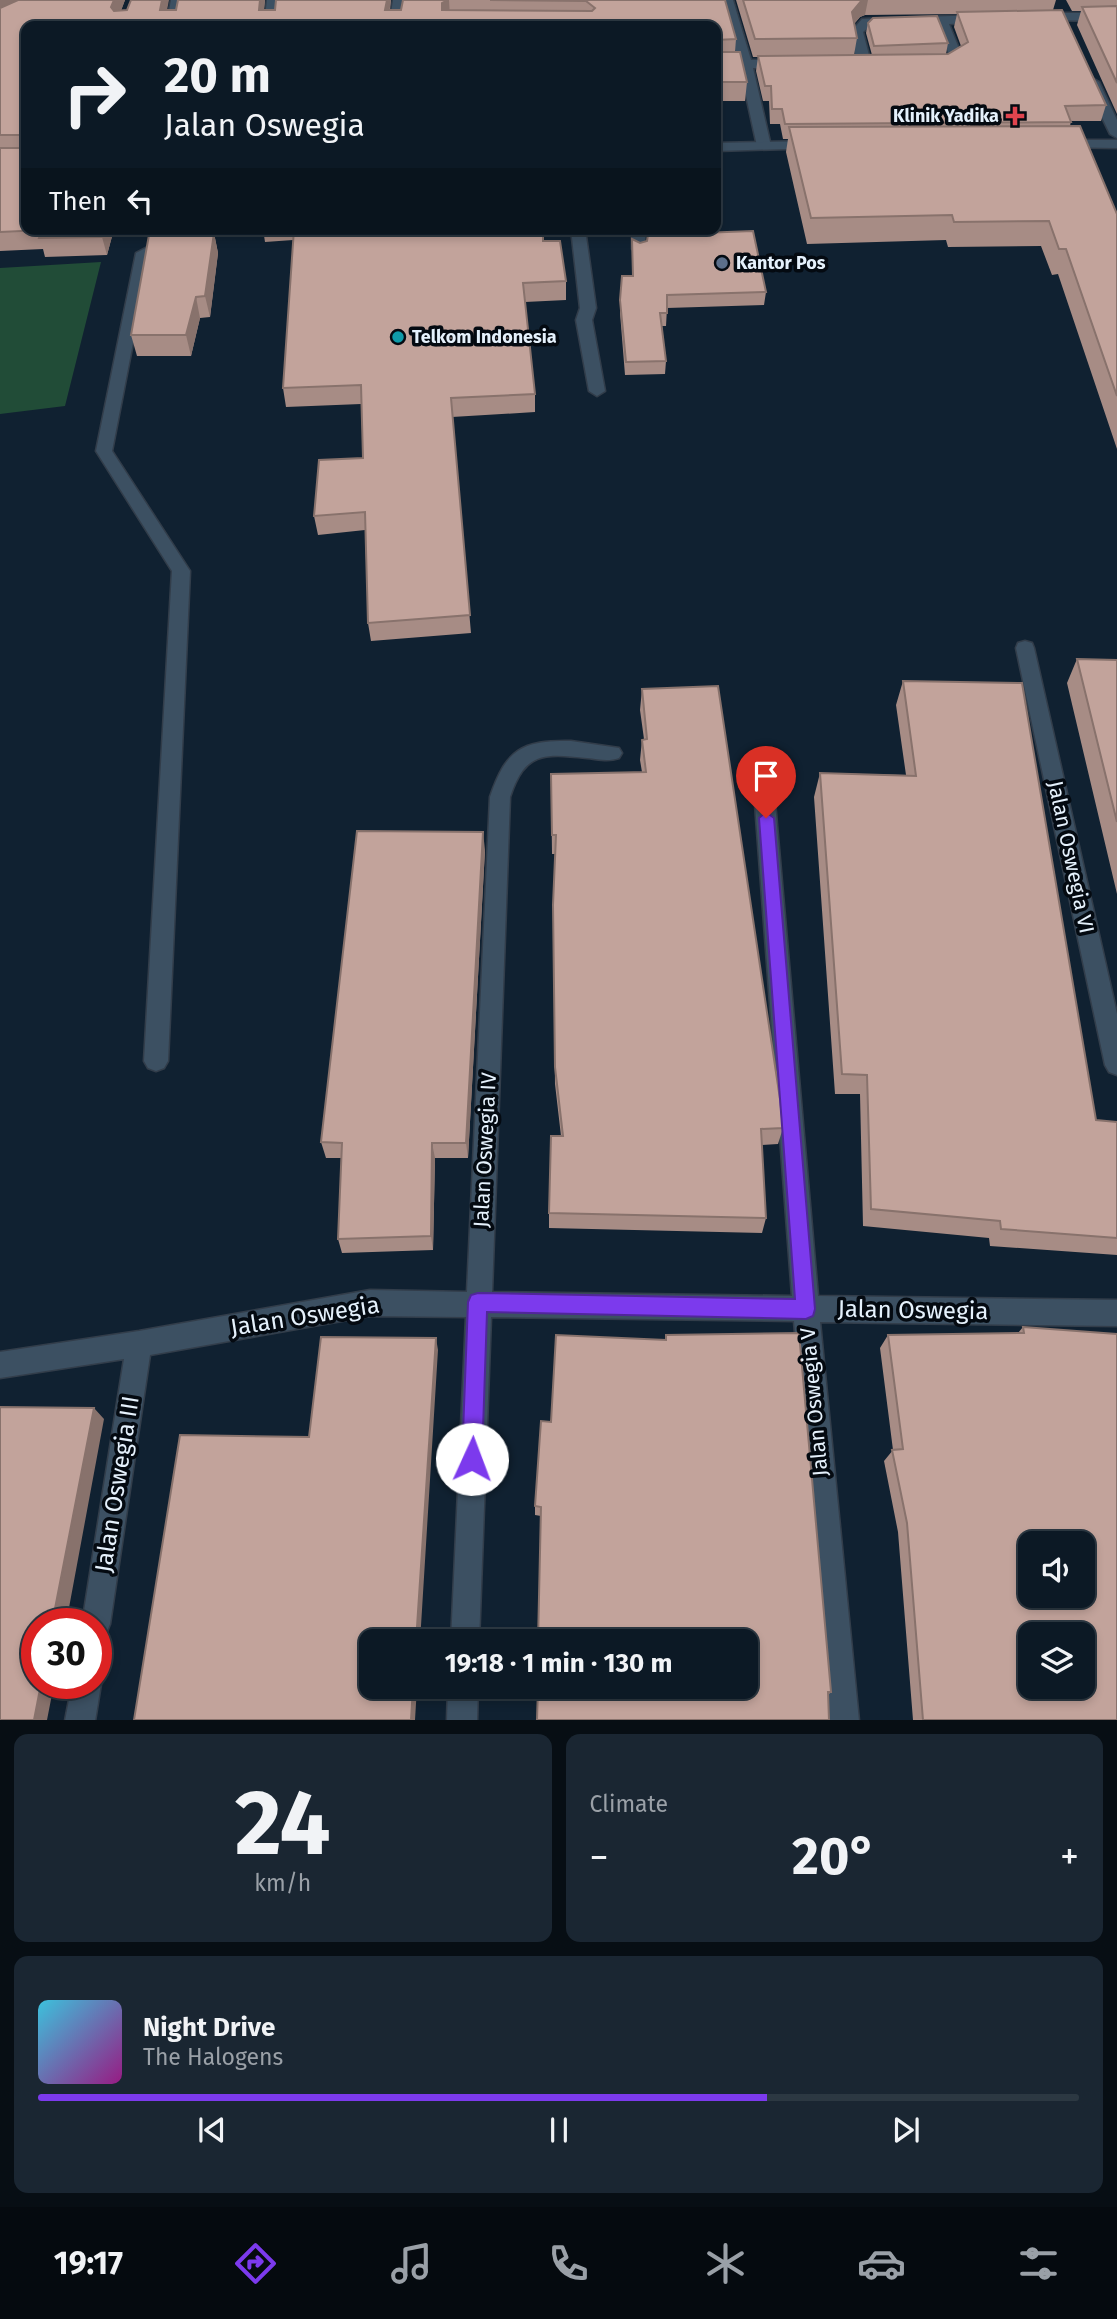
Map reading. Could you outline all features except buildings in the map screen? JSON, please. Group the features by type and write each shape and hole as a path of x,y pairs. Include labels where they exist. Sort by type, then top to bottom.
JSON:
{"street":[{"path":"173,21 177,0"},
{"path":"271,21 273,0"},
{"path":"397,21 399,0"},
{"path":"727,0 746,64 764,146"},
{"path":"1057,0 1066,22"},
{"path":"1023,18 1066,22 1117,17"},
{"path":"864,63 857,32 866,22 996,19"},
{"path":"923,64 945,62 956,56 942,21"},
{"path":"721,64 798,64"},
{"path":"1088,74 1117,134"},
{"path":"1099,96 1117,96"},
{"path":"1051,144 1117,144"},
{"path":"721,147 829,145"},
{"path":"156,1061 181,571 104,451 143,253 182,235"},
{"path":"579,235 588,307 584,320 597,391"},
{"path":"639,235 639,249"},
{"name":"Jalan Oswegia VI","path":"1025,648 1117,1065"},
{"name":"Jalan Oswegia IV","path":"465,1629 500,797 509,770 524,756 550,748 612,753"},
{"name":"Jalan Oswegia V","path":"764,791 806,1309 844,1720"},
{"name":"Jalan Oswegia","path":"0,1365 139,1344 370,1303 478,1302 1117,1313"},
{"name":"Jalan Oswegia III","path":"98,1608 139,1344"},
{"path":"80,1720 84,1699"},
{"path":"462,1720 463,1699"}],"green space":[{"path":"101,262 65,406 0,414 0,268"}],"place":[{"name":"Klinik Yadika","path":"1015,116"},
{"name":"Kantor Pos","path":"722,263"},
{"name":"Telkom Indonesia","path":"398,337"}],"route":[{"path":"472,1459 478,1302 806,1309 766,818"}]}
